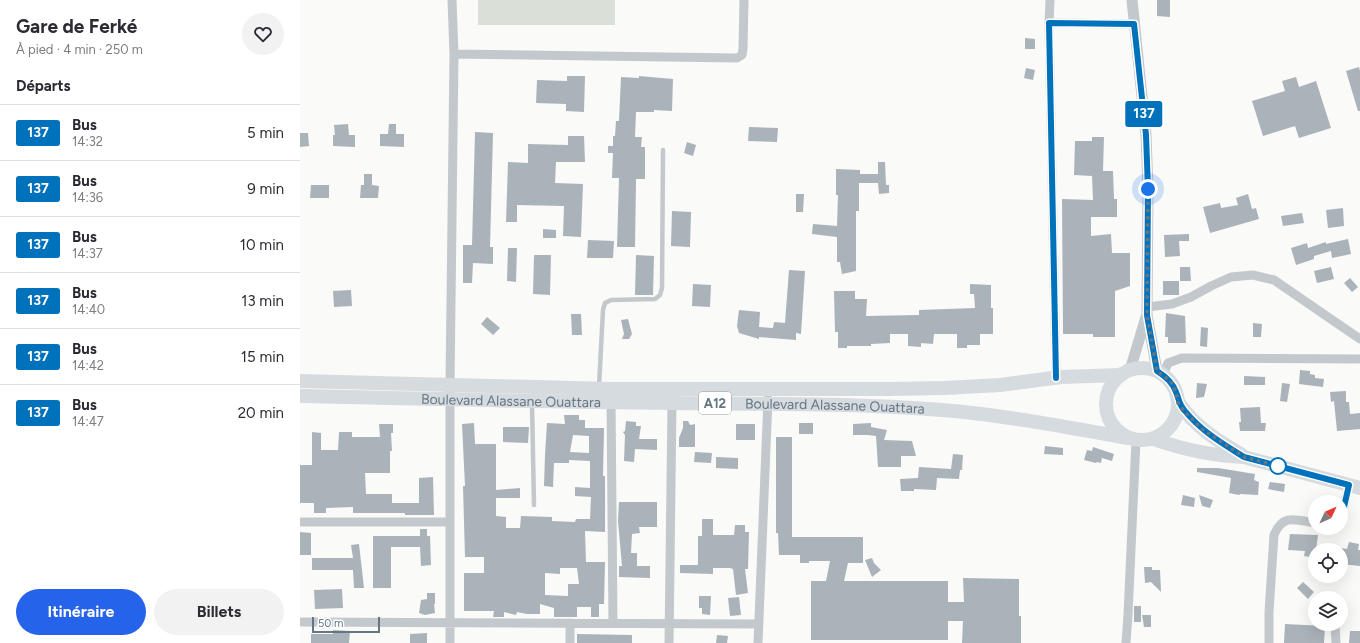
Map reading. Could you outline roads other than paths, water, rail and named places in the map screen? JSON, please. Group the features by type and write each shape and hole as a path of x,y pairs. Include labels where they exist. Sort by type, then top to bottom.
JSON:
{"main road":[{"path":"1153,439 1161,436 1171,427 1177,416 1178,403 1176,392 1171,382 1160,373 1144,368 1125,372 1111,386 1106,401 1108,416 1115,429 1132,439 1153,439 1205,452 1244,457 1354,486"},
{"name":"Boulevard Alassane Ouattara","path":"300,396 532,401 605,395 767,388 888,390 945,388 1000,385 1125,372"},
{"name":"Boulevard Alassane Ouattara","path":"300,381 450,384 605,395 672,403 863,405 944,410 999,416 1132,439"},
{"path":"1178,403 1202,429 1244,457"}],"street":[{"path":"450,643 450,384 454,54 452,0"},
{"path":"454,54 737,58 742,55 743,49 744,0"},
{"path":"1050,0 1049,23 1056,378"},
{"path":"1132,0 1146,135 1148,189 1147,311 1160,373"},
{"path":"1049,23 1134,24"},
{"path":"1147,311 1191,297 1231,277 1253,275 1274,280 1360,339"},
{"path":"1125,372 1147,311"},
{"path":"1160,373 1168,363 1182,358 1360,359"},
{"path":"758,643 768,403 767,388"},
{"path":"605,395 613,623"},
{"path":"669,643 672,403"},
{"path":"1126,643 1132,439"},
{"path":"1348,502 1354,486"},
{"path":"1269,643 1269,612 1274,535 1277,526 1284,521 1294,520 1308,522"},
{"path":"300,522 450,522"},
{"path":"300,622 758,624"},
{"path":"570,623 570,643"},
{"path":"1335,631 1336,643"}],"lane":[{"path":"605,395 603,310 605,303 611,300 655,298 660,295 662,288 663,150"},
{"path":"532,401 534,505"}]}
